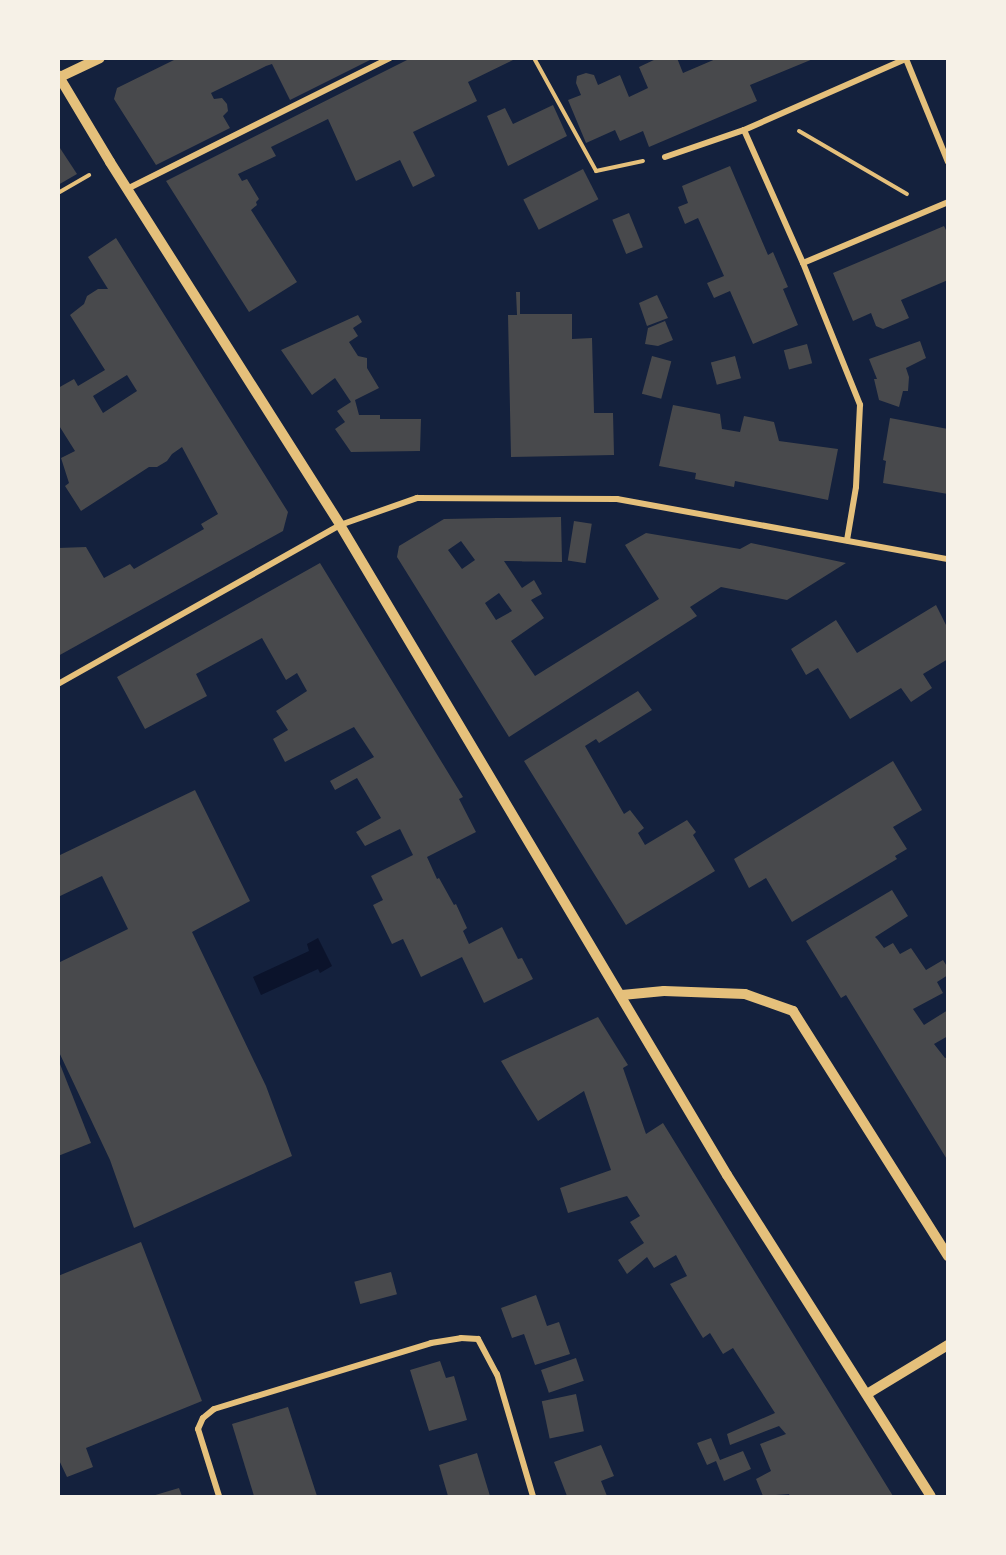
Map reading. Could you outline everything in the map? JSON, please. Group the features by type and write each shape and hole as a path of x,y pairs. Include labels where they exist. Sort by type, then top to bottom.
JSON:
{"street":[{"path":"100,58 59,76 110,162 340,525 622,994 727,1175 931,1497"},
{"path":"127,189 390,58"},
{"path":"665,157 776,116 906,59 948,162"},
{"path":"744,129 803,263 860,405 856,487 847,540"},
{"path":"803,263 948,202"},
{"path":"58,684 340,525 417,498 616,499 948,559"},
{"path":"622,994 664,991 745,994 793,1011 948,1256"},
{"path":"219,1497 198,1429 203,1418 214,1408 431,1343 461,1338 478,1339 497,1374 533,1497"},
{"path":"867,1394 948,1345"}],"path":[{"path":"534,58 596,171 665,157"},
{"path":"776,116 932,209"},
{"path":"58,193 110,162"}],"water":[{"path":"318,938 332,966 320,973 318,969 261,995 253,977 309,951 307,944"}],"building":[{"path":"178,58 374,58 290,100 272,64 266,66 211,93 214,99 222,98 227,104 228,111 223,116 230,128 156,165 114,99 117,88"},
{"path":"411,58 517,58 468,82 477,101 413,132 435,176 413,187 400,160 356,181 328,119 271,147 276,156 238,174 242,181 247,179 259,199 256,202 257,205 251,210 297,282 249,312 166,181"},
{"path":"658,58 677,58 683,73 718,58 813,59 750,85 757,101 649,147 643,131 620,141 615,130 586,143 568,100 581,95 576,83 577,76 586,73 594,75 598,85 620,75 629,97 648,88 639,67"},
{"path":"553,105 567,136 508,166 487,116 505,108 513,124"},
{"path":"58,145 77,174 58,185"},
{"path":"730,166 768,255 773,252 788,287 783,289 798,325 753,344 730,291 714,298 707,283 724,276 698,218 685,224 678,207 688,203 682,186"},
{"path":"583,169 598,199 539,230 523,199"},
{"path":"629,213 643,247 626,254 612,220"},
{"path":"944,226 948,234 948,280 901,300 909,318 883,329 876,326 871,313 853,321 833,273"},
{"path":"116,238 288,512 283,531 58,656 58,548 86,547 104,578 130,564 134,569 204,529 201,524 218,514 182,447 167,461 157,467 149,467 81,511 65,486 69,483 61,458 75,451 58,424 58,388 74,379 78,386 105,370 70,315 84,304 87,296 98,289 108,289 88,257","holes":["127,375 137,391 103,413 93,396"]},
{"path":"516,292 520,292 520,314 572,314 572,339 592,338 594,413 613,413 614,455 511,457 508,315 517,315"},
{"path":"657,295 668,318 647,326 639,303"},
{"path":"358,315 362,322 353,328 358,336 349,342 358,356 367,358 367,368 379,388 355,400 359,415 380,415 380,419 421,419 420,451 351,452 335,429 345,422 337,411 351,402 335,378 312,395 281,350"},
{"path":"665,321 673,340 658,346 645,344 648,328"},
{"path":"920,341 926,358 906,368 909,377 908,391 903,391 899,407 879,400 874,379 877,379 869,359"},
{"path":"807,344 812,363 789,370 784,350"},
{"path":"652,356 671,361 661,399 642,394"},
{"path":"735,356 741,378 717,385 711,362"},
{"path":"673,405 720,414 722,429 740,432 744,416 774,422 779,441 838,449 828,500 735,481 734,487 695,479 696,473 659,466"},
{"path":"890,418 948,429 948,494 883,483 886,461 883,460"},
{"path":"561,517 562,562 504,561 522,588 534,580 542,594 531,600 544,618 511,641 535,676 659,599 625,545 646,533 740,549 751,543 846,563 787,600 721,587 690,607 697,616 509,737 397,557 399,546 444,519","holes":["461,541 475,560 462,569 448,550","499,593 512,611 496,620 485,603"]},
{"path":"574,521 592,524 586,563 568,561"},
{"path":"320,563 463,797 459,799 476,832 427,857 437,879 439,878 454,905 456,904 467,928 463,931 469,944 502,927 518,959 522,958 533,979 484,1003 462,957 421,977 403,939 392,944 373,905 383,900 371,876 413,855 400,829 365,846 356,832 381,818 357,778 335,790 330,781 374,757 354,727 285,762 273,739 288,730 276,711 307,691 297,673 286,680 262,638 196,674 207,696 145,729 117,677"},
{"path":"936,605 948,629 948,659 923,674 932,688 911,702 901,688 850,719 818,668 806,675 791,649 836,620 857,653"},
{"path":"638,691 652,710 599,743 596,739 585,746 624,814 630,810 644,828 638,833 645,845 687,820 696,832 693,835 715,871 626,925 524,761"},
{"path":"893,761 922,810 893,827 907,849 895,856 897,859 792,922 766,878 749,888 734,859"},
{"path":"195,790 250,901 192,932 266,1086 292,1156 134,1228 110,1160 58,1050 58,963 128,929 102,876 58,897 58,856"},
{"path":"892,890 908,916 875,937 884,948 893,943 900,954 911,948 926,970 943,960 948,968 948,975 937,982 943,993 913,1009 924,1025 948,1010 948,1036 934,1044 945,1058 948,1057 948,1161 846,995 841,998 806,941"},
{"path":"598,1017 628,1065 623,1068 646,1134 663,1123 893,1496 790,1496 789,1494 763,1496 756,1479 771,1471 760,1444 786,1434 779,1426 730,1445 727,1434 775,1413 733,1348 723,1354 710,1333 703,1338 670,1284 687,1276 676,1255 654,1268 647,1257 627,1274 618,1260 644,1243 630,1222 640,1216 627,1196 568,1213 560,1188 611,1170 584,1091 538,1121 501,1061"},
{"path":"58,1059 91,1143 58,1156"},
{"path":"141,1242 202,1401 86,1448 93,1467 67,1477 58,1458 58,1276"},
{"path":"391,1272 397,1294 360,1304 354,1282"},
{"path":"536,1295 547,1326 559,1322 570,1354 535,1365 524,1334 512,1338 501,1308"},
{"path":"576,1358 584,1381 549,1393 541,1370"},
{"path":"440,1361 446,1378 454,1376 467,1420 429,1431 410,1370"},
{"path":"576,1394 584,1431 550,1438 542,1401"},
{"path":"288,1407 317,1496 254,1496 232,1424"},
{"path":"711,1438 720,1460 743,1451 751,1469 724,1481 716,1461 707,1465 697,1443"},
{"path":"601,1445 614,1476 601,1481 607,1496 567,1496 554,1462"},
{"path":"477,1453 490,1496 448,1496 439,1465"},
{"path":"179,1488 182,1496 152,1496"}]}
